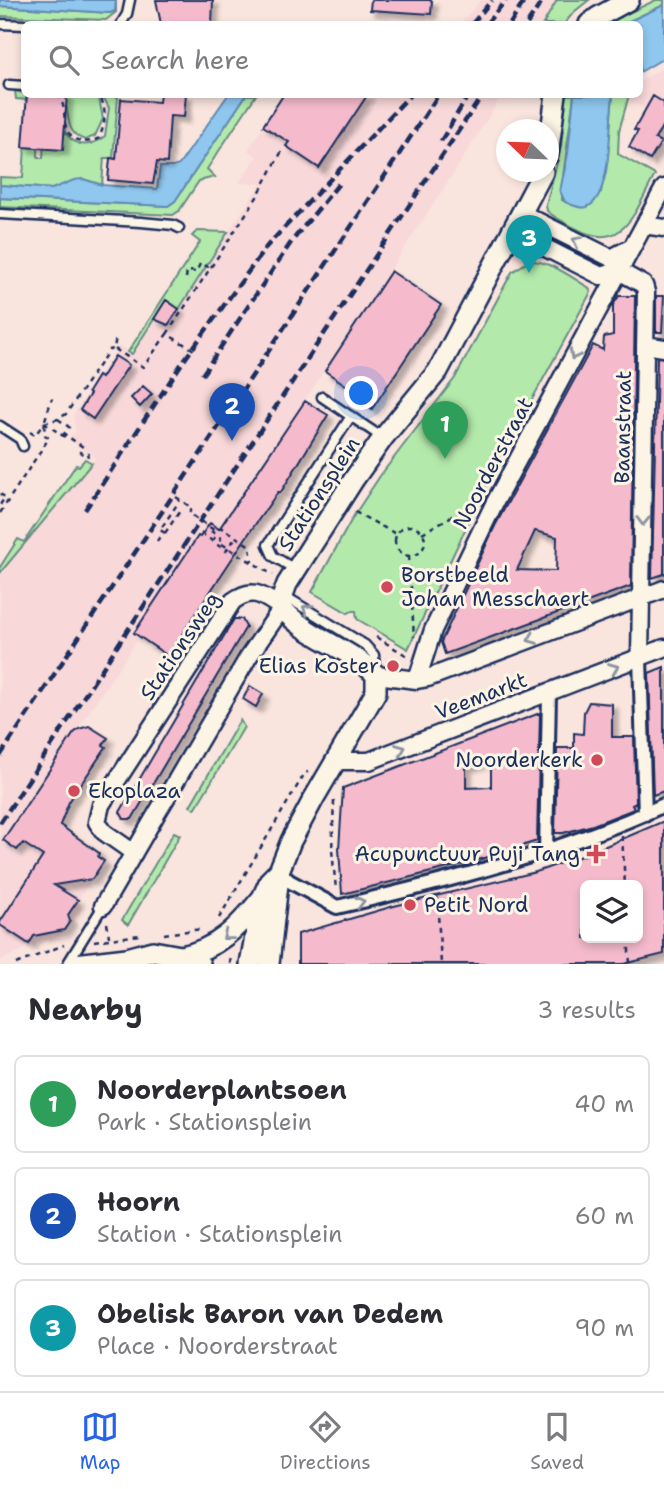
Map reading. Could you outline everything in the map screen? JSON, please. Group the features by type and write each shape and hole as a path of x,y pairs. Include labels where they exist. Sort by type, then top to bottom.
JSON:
{"street":[{"path":"593,21 629,0"},
{"path":"553,119 555,98"},
{"name":"Stationsplein","path":"283,601 296,570 383,438 438,371 538,182"},
{"name":"Noorderstraat","path":"419,672 433,630 494,504 664,188"},
{"path":"517,222 611,258 632,247"},
{"path":"517,222 601,276 620,271"},
{"path":"644,225 664,228"},
{"name":"Baanstraat","path":"620,271 644,285 646,292 641,598"},
{"path":"645,345 664,348"},
{"name":"Veemarkt","path":"376,675 451,669 664,589"},
{"name":"Stationsweg","path":"134,853 104,832 97,822 102,805 233,601 245,593 283,601"},
{"path":"641,598 645,814"},
{"path":"103,906 283,601 298,624 365,664 376,675 376,692 291,841 279,871 269,964"},
{"name":"Veemarkt","path":"335,761 369,761 664,648"},
{"path":"546,853 548,693"},
{"path":"279,871 289,881 337,908 546,853 664,806"},
{"path":"250,964 262,898 270,880 279,871"},
{"path":"181,956 202,951 226,938 262,898"},
{"path":"75,964 134,961 153,951 181,956 200,964"}],"lane":[{"path":"123,21 130,0"},
{"path":"0,24 21,25"},
{"path":"9,85 21,86"},
{"path":"0,214 141,222 179,228"},
{"path":"323,397 383,438"},
{"path":"296,570 273,556 268,545 351,416"},
{"path":"0,426 20,439 23,446"},
{"path":"67,964 103,906"}],"path":[{"path":"60,98 64,105 68,132 74,139 86,143 99,138 103,128 104,107 101,98"},
{"path":"44,424 66,414 109,350 114,349 143,367 257,197 282,150"},
{"path":"187,278 187,271 196,272 200,264 209,267"},
{"path":"167,334 194,350"},
{"path":"114,349 116,336"},
{"path":"0,513 49,438 45,435 44,424 52,398"},
{"path":"58,419 69,427 64,434 83,447 80,452 88,455"},
{"path":"44,424 78,445"},
{"path":"0,494 5,497 0,505"},
{"path":"176,497 192,508 189,513 193,516 214,530 222,528 250,547 252,562"},
{"path":"163,532 160,530 181,500"},
{"path":"157,541 180,511"},
{"path":"353,511 396,534"},
{"path":"412,526 422,533 423,549 409,556 398,551 395,546 396,534 412,526"},
{"path":"211,531 221,538 219,542 244,557"},
{"path":"217,535 213,541 201,533 226,551 236,537"},
{"path":"409,556 412,629 419,672"},
{"path":"373,635 419,672"},
{"path":"215,923 305,773 335,761"},
{"path":"334,799 332,850 337,908"},
{"path":"621,824 625,880"},
{"path":"437,883 441,964"},
{"path":"628,943 630,964"},
{"path":"230,964 232,948"}],"shaded area":[{"path":"481,0 557,0 545,21 463,21"},
{"path":"664,67 664,120 627,99 643,98 643,80"},
{"path":"282,98 500,98 305,400 328,415 281,492 277,492 168,656 139,637 3,840 14,848 20,839 92,879 78,900 82,909 61,936 0,961 0,567 18,539 24,542 76,465 79,466 85,459 92,463 96,458 69,440 73,434 76,435 73,415 119,346 128,351 200,242 192,236 194,232 228,232 261,184 239,183 257,156 248,150"}],"green space":[{"path":"116,0 116,12 106,20 0,16 0,6 110,13 115,11"},
{"path":"557,0 589,0 566,21 545,21"},
{"path":"656,0 664,0 664,5 629,21 611,21"},
{"path":"15,91 21,92 21,98 39,98 38,158 43,158 47,98 67,135 83,144 93,143 105,136 109,108 104,98 118,98 113,158 104,158 102,185 83,179 52,189 0,185 0,177 23,178 28,100 16,99"},
{"path":"64,98 99,98 103,119 95,136 85,140 73,132"},
{"path":"244,98 254,98 207,169 215,177 199,181 179,211 173,215 0,207 0,198 168,206 175,201"},
{"path":"566,98 574,98 562,200 573,205 601,192 613,98 628,98 619,131 618,154 655,175 626,225 617,233 592,235 547,211 552,182 559,182 559,155"},
{"path":"197,231 228,232 179,309 166,300 132,354 128,352 200,242 192,236"},
{"path":"529,261 544,263 560,270 588,287 591,292 496,465 408,649 357,619 356,611 348,613 312,592 353,517 380,476 455,378 512,272"},
{"path":"85,459 92,463 0,573 0,567 18,539 24,542 76,465 79,466"},
{"path":"240,720 244,727 195,809 190,806"},
{"path":"174,832 180,835 128,925 122,920"}],"water":[{"path":"0,0 116,0 115,11 110,13 0,6"},
{"path":"664,5 664,58 643,70 643,21 629,21"},
{"path":"226,98 244,98 175,201 168,206 0,198 0,185 52,189 83,179 102,185 157,189 160,167 179,165"},
{"path":"574,98 613,98 606,173 595,200 587,207 565,202 560,191 568,153"}],"building":[{"path":"156,0 213,0 212,21 160,21"},
{"path":"371,0 429,0 432,1 431,14 370,10"},
{"path":"653,96 664,103 664,123 655,139 661,142 650,160 629,147 638,131 634,130"},
{"path":"27,98 67,98 63,150 23,147"},
{"path":"160,98 186,98 184,117 170,116 167,163 157,162 153,184 108,180 110,158 116,159 121,99 159,102"},
{"path":"281,98 365,98 319,168 286,146 289,142 263,126"},
{"path":"391,271 441,305 372,409 358,399 361,395 325,371"},
{"path":"619,296 635,296 631,586 445,654 441,642 495,526 593,345 603,350 604,337 613,335 613,305","holes":["535,531 557,537 556,571 517,570"]},
{"path":"656,296 664,296 662,332 656,332"},
{"path":"166,300 179,309 168,325 154,319"},
{"path":"115,356 129,365 93,419 80,410 98,376 101,378"},
{"path":"657,357 664,358 664,574 652,578"},
{"path":"143,386 152,394 140,407 131,398"},
{"path":"305,401 328,415 281,492 278,492 245,539 168,656 134,633 198,536 200,537 210,523 219,529"},
{"path":"234,619 242,619 246,627 132,819 124,819 120,812"},
{"path":"664,667 664,791 653,795 649,673"},
{"path":"250,686 263,694 256,707 243,699"},
{"name":"Noorderkerk","path":"589,702 612,704 612,737 634,737 636,803 632,805 634,809 593,825 555,833 557,748 574,748 574,733 583,734 584,712"},
{"path":"540,713 537,841 472,862 342,894 339,849 343,788","holes":["491,759 491,787 466,788 466,766"]},
{"path":"89,726 108,738 103,745 106,747 69,802 60,825 99,853 98,857 104,861 92,879 54,885 78,900 68,915 70,921 64,930 34,936 29,944 0,925 0,922 43,856 23,843 17,850 3,840 74,733"},
{"path":"664,821 664,954 624,964 298,964 298,934 394,906 536,872 587,854"}],"railway":[{"path":"474,21 492,0"},
{"path":"488,21 506,0"},
{"path":"512,21 525,0"},
{"path":"529,21 543,0"},
{"path":"85,510 182,363 267,246 407,98"},
{"path":"0,756 436,98"},
{"path":"441,141 467,98"},
{"path":"0,823 480,98"},
{"path":"202,375 292,241 341,181"}],"place":[{"name":"Obelisk Baron van Dedem","path":"529,273"},
{"name":"Hoorn","path":"232,441"},
{"name":"Noorderplantsoen","path":"445,459"},
{"name":"Borstbeeld Johan Messchaert","path":"387,587"},
{"name":"Elias Koster","path":"393,666"},
{"name":"Noorderkerk","path":"597,760"},
{"name":"Ekoplaza","path":"74,791"},
{"name":"Acupunctuur Puji Tang","path":"596,854"},
{"name":"Petit Nord","path":"410,905"}]}
